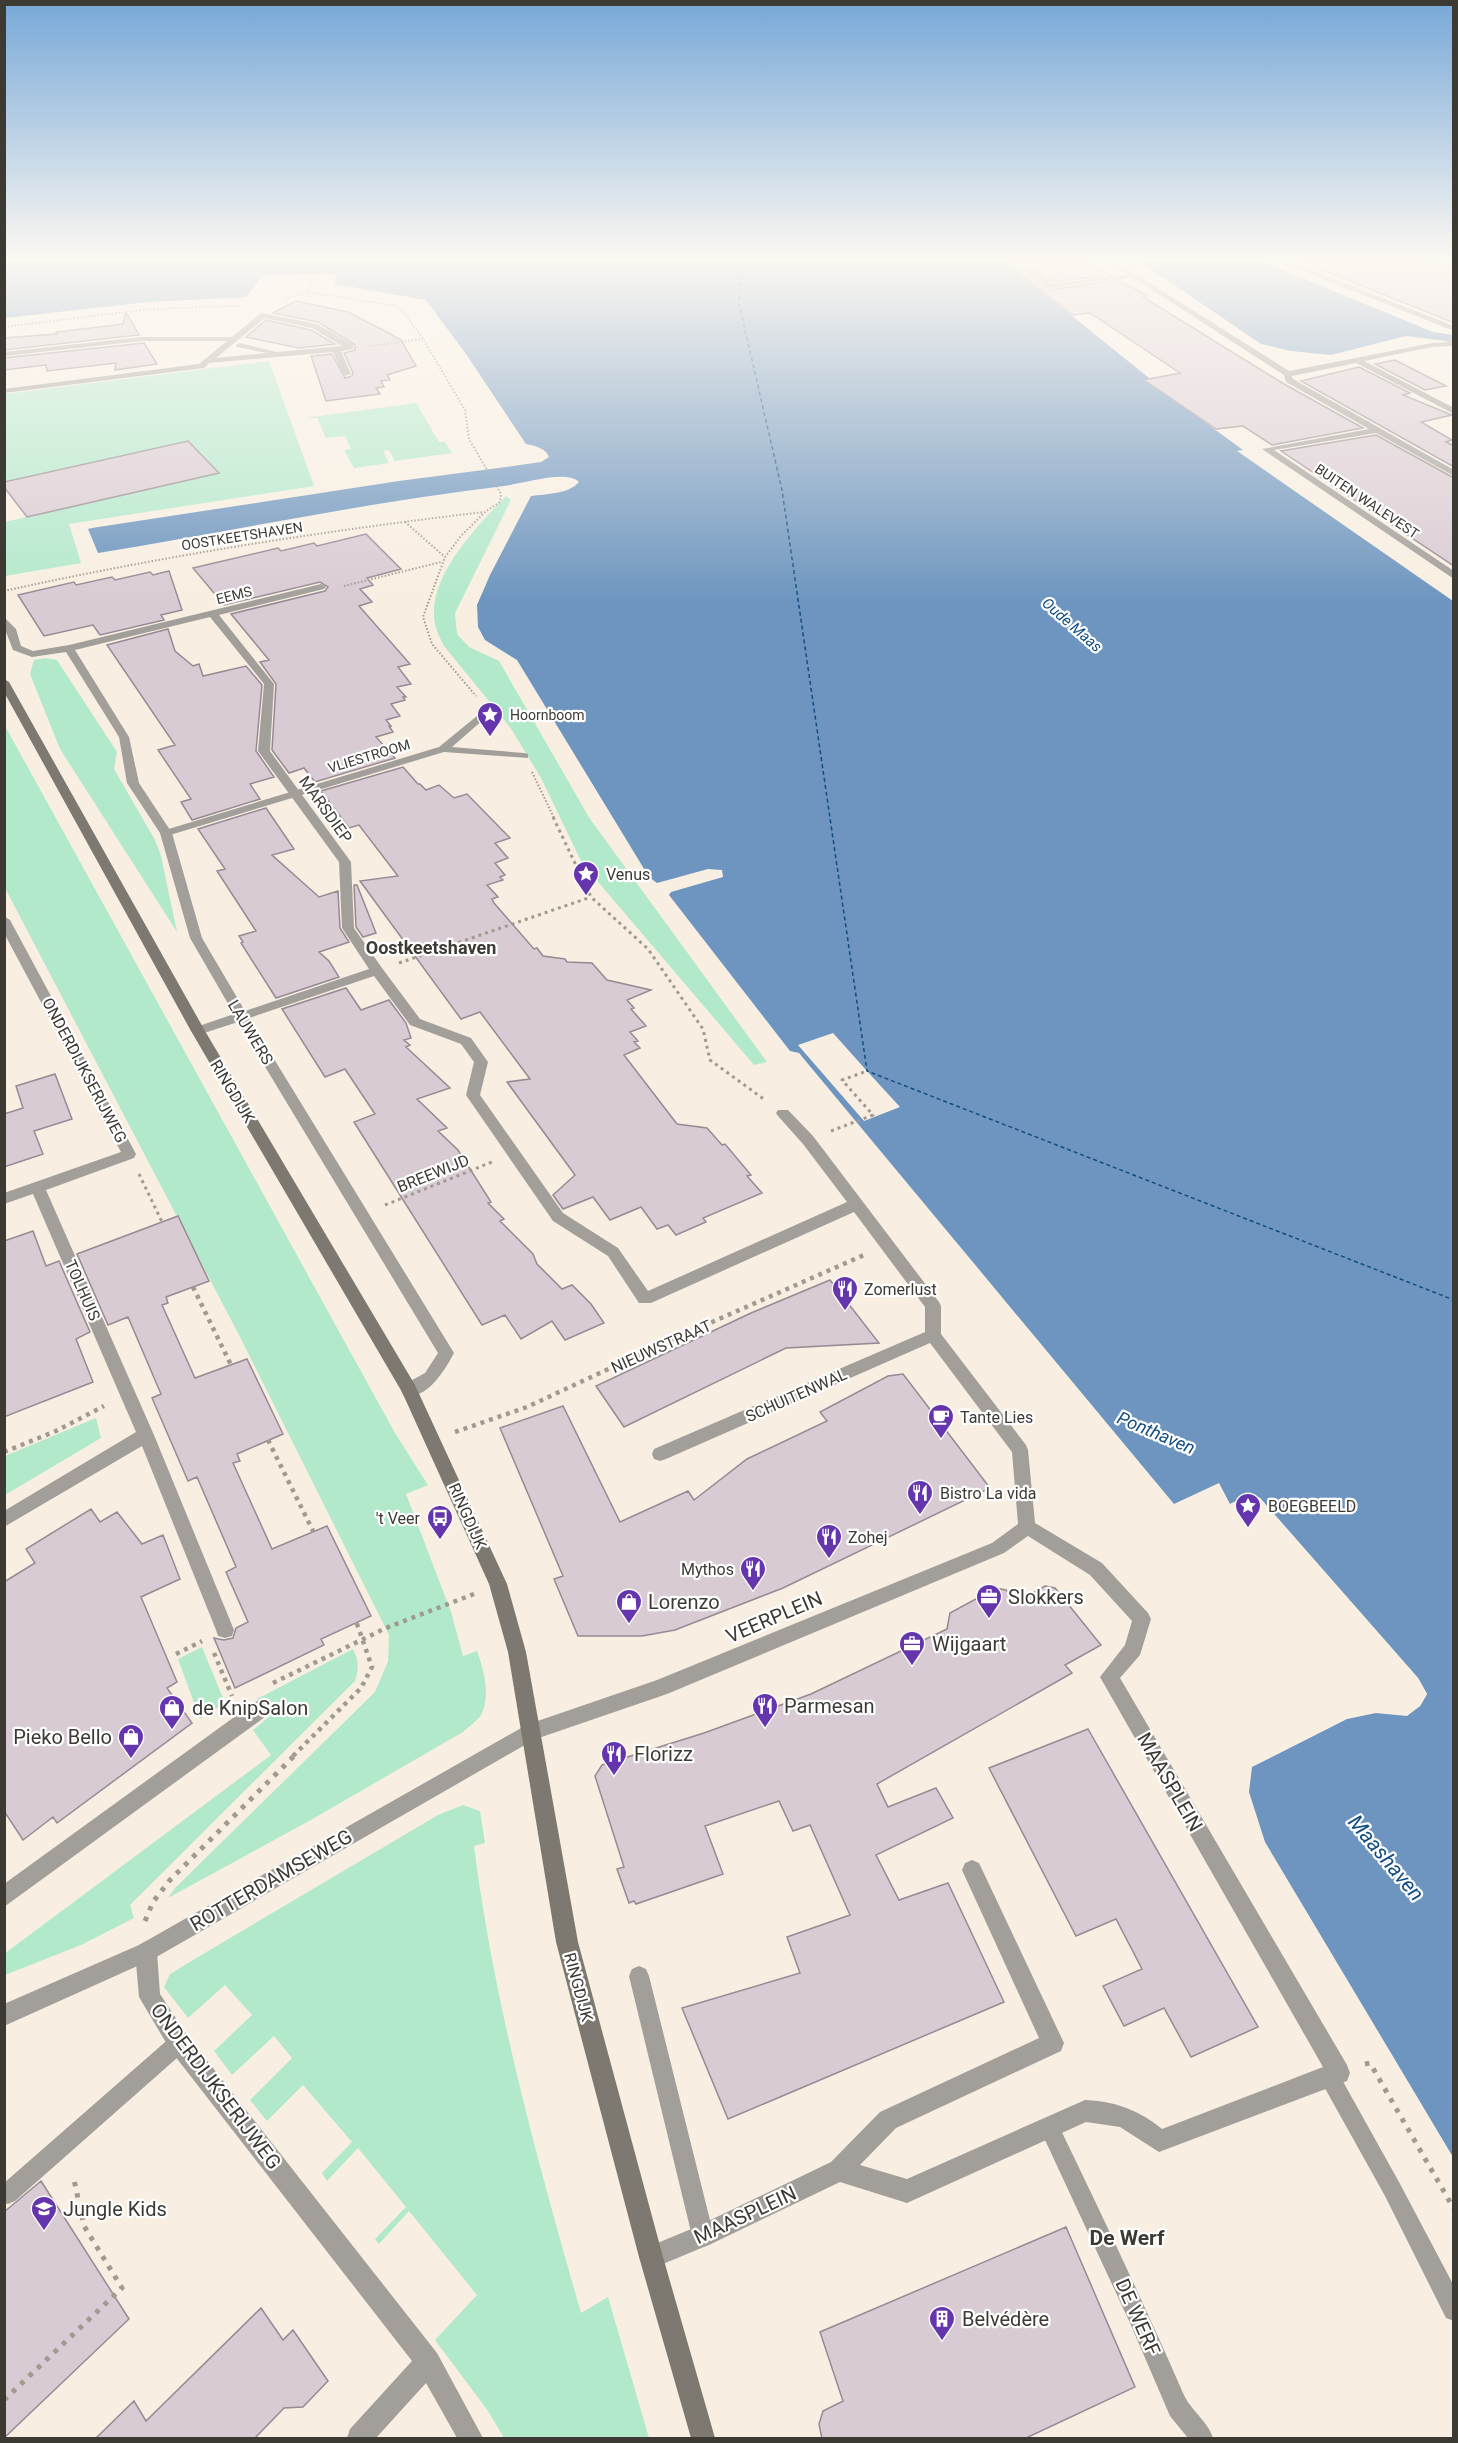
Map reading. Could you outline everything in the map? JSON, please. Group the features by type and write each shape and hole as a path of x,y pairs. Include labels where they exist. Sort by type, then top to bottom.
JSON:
{"main road":[{"name":"RINGDIJK","path":"4,682 198,1031 409,1390 498,1584 517,1652 567,1942 651,2257 703,2439"}],"street":[{"path":"4,391 132,375"},
{"path":"1288,375 1289,380 1454,474"},
{"path":"1385,375 1454,412"},
{"name":"BUITEN WALEVEST","path":"1377,430 1266,449 1454,576"},
{"name":"EEMS","path":"4,620 11,629 17,648 33,654 69,648 321,587"},
{"name":"MARSDIEP","path":"213,614 269,684 264,751 345,862 348,928 415,1022 466,1041 481,1062 473,1095 512,1154 558,1217 613,1252 645,1299 855,1205"},
{"name":"LAUWERS","path":"69,648 124,737 133,783 166,833 196,938 446,1353 431,1378 409,1390"},
{"name":"VLIESTROOM","path":"443,749 488,710"},
{"name":"VLIESTROOM","path":"166,833 443,749 524,756"},
{"name":"ONDERDIJKSERIJWEG","path":"4,920 129,1154"},
{"path":"198,1031 377,971"},
{"path":"783,1113 808,1140 933,1306 933,1335 1020,1450 1027,1527"},
{"path":"4,1199 129,1154"},
{"name":"TOLHUIS","path":"38,1187 146,1435 225,1630"},
{"name":"SCHUITENWAL","path":"660,1454 933,1335"},
{"path":"4,1520 146,1435"},
{"name":"VEERPLEIN","path":"530,1732 681,1679 998,1548 1027,1527"},
{"name":"MAASPLEIN","path":"1027,1527 1096,1569 1142,1619 1133,1649 1109,1677 1334,2074"},
{"path":"4,1897 262,1708"},
{"name":"ROTTERDAMSEWEG","path":"4,2015 146,1952 530,1732"},
{"name":"MAASPLEIN","path":"651,2257 702,2236 838,2170 888,2120 1053,2043 972,1870"},
{"name":"ONDERDIJKSERIJWEG","path":"146,1952 150,1997 179,2043 428,2362 471,2439"},
{"path":"838,2170 908,2190 1085,2111 1107,2111 1138,2122 1159,2141 1334,2074"},
{"path":"359,2439 428,2362"}],"lane":[{"path":"639,1976 702,2236"},
{"path":"8,2194 179,2043"},
{"path":"1334,2074 1454,2310"},
{"name":"DE WERF","path":"1049,2127 1138,2314 1178,2408 1202,2439"}],"path":[{"path":"444,375 465,410 469,439 501,494"},
{"name":"OOSTKEETSHAVEN","path":"4,591 90,572 404,521 485,512"},
{"path":"404,521 438,553 446,557"},
{"path":"321,587 333,588 442,562"},
{"path":"377,971 591,897 648,949 703,1029 710,1060 783,1113"},
{"path":"845,1126 873,1115 842,1080 867,1071"},
{"name":"ONDERDIJKSERIJWEG","path":"129,1154 162,1222"},
{"name":"BREEWIJD","path":"363,1214 512,1154"},
{"name":"NIEUWSTRAAT","path":"434,1441 527,1407 885,1244"},
{"path":"192,1287 231,1365"},
{"path":"4,1452 56,1431 128,1394"},
{"path":"268,1440 314,1533"},
{"path":"268,1685 364,1639 498,1584"},
{"path":"146,1952 145,1920 153,1902 170,1880 361,1688 372,1667 356,1621"},
{"path":"176,1654 225,1630"},
{"path":"208,1638 236,1704 246,1720"},
{"path":"1334,2074 1370,2063 1454,2210"},
{"path":"4,2400 122,2288 84,2226 66,2143"}],"green space":[{"path":"157,375 274,375 314,486 69,524 81,563 5,576 5,522 218,472 187,441 5,483 5,394"},
{"path":"416,403 439,442 445,442 452,453 395,461 389,450 383,451 389,463 354,468 344,450 351,449 345,436 326,438 317,418 305,418"},
{"path":"506,496 511,500 455,613 457,634 469,647 499,661 590,819 767,1062 754,1065 582,863 541,778 510,727 444,646 440,638 434,615 435,599 441,582 459,550"},
{"path":"45,658 57,660 117,752 114,769 155,840 161,856 177,932 60,749 30,674 34,660"},
{"path":"4,724 395,1433 428,1485 406,1494 451,1612 463,1656 477,1651 485,1683 486,1700 481,1715 463,1732 309,1821 168,1898 175,1888 375,1692 388,1661 389,1635 239,1335 5,888"},
{"path":"96,1418 101,1438 5,1495 5,1456"},
{"path":"202,1647 225,1703 200,1719 178,1659"},
{"path":"353,1649 358,1665 355,1681 130,1905 134,1918 81,1945 5,1975 4,1954 271,1755 253,1730 270,1716 257,1699"},
{"path":"463,1805 480,1811 485,1843 474,1846 493,1964 518,2081 581,2313 608,2297 649,2438 504,2438 488,2411 435,2340 477,2295 409,2211 379,2244 375,2239 406,2207 358,2148 327,2181 322,2173 352,2142 303,2085 267,2121 250,2100 292,2058 274,2036 232,2075 214,2051 252,2015 225,1985 188,2018 164,1987 170,1974 438,1815"}],"water":[{"path":"480,375 1145,375 1243,450 1237,451 1453,601 1453,2157 1265,1842 1249,1792 1252,1767 1347,1719 1376,1713 1407,1716 1420,1706 1427,1694 1418,1678 1260,1498 1249,1495 1230,1504 1219,1483 1174,1504 799,1053 790,1051 669,895 671,892 723,877 722,870 708,869 657,883 649,877 517,660 485,640 478,627 477,605 531,496 563,491 579,482 565,477 543,478 504,486 351,508 98,553 88,529 399,481 541,462 549,457 543,449 526,444"}],"pier":[{"path":"833,1033 900,1107 864,1121 798,1045"},
{"path":"1249,1495 1260,1498 1418,1678 1427,1694 1420,1706 1414,1710 1412,1708 1418,1704 1423,1694 1416,1680 1258,1500 1249,1498 1232,1506 1230,1504"}],"building":[{"path":"317,375 343,375 345,378 387,375 390,380 381,381 384,387 376,388 380,394 326,401"},
{"path":"1170,375 1269,375 1363,428 1272,445 1243,426 1216,429 1144,380"},
{"path":"1326,375 1375,375 1410,393 1403,395 1452,415 1421,422 1452,440 1446,442 1454,446 1454,467 1301,381"},
{"path":"1396,375 1424,375 1446,386 1425,390"},
{"path":"1376,435 1454,478 1454,566 1281,451"},
{"path":"188,441 219,473 27,517 4,487 4,482"},
{"path":"366,534 401,569 367,578 373,585 360,589 372,602 359,606 410,664 398,667 411,684 397,687 406,697 403,697 405,700 391,704 400,716 386,720 393,732 376,737 395,758 315,782 304,768 289,773 272,750 276,684 260,662 269,660 231,614 325,591 328,587 320,582 224,605 193,568 278,548 281,551 314,543 317,546"},
{"path":"169,571 182,610 161,615 164,620 100,635 93,625 44,636 18,595 74,582 76,585 112,577 115,580 150,572 153,575"},
{"path":"168,629 175,651 193,666 199,664 203,676 246,666 262,685 256,751 274,777 250,784 260,799 192,820 181,802 191,799 158,750 175,745 107,645"},
{"path":"403,767 426,790 439,785 454,798 467,794 510,838 495,843 508,858 495,863 505,875 500,877 503,880 487,885 498,897 492,899 494,903 534,949 537,948 543,956 565,959 567,962 592,963 607,980 651,990 627,1000 634,1008 631,1009 646,1026 630,1032 638,1041 634,1042 640,1048 624,1055 677,1124 707,1128 722,1145 725,1144 751,1175 747,1176 762,1193 703,1218 706,1222 676,1235 668,1225 657,1229 641,1207 610,1220 593,1197 563,1209 553,1195 575,1175 507,1082 530,1079 480,1012 461,1019 360,881 398,876 359,825 349,828 321,791"},
{"path":"266,808 294,849 272,855 319,897 338,891 340,928 349,942 319,952 329,961 339,977 276,998 241,943 243,942 239,936 256,931 217,871 225,869 198,829"},
{"path":"354,885 357,885 376,933 363,937 356,927"},
{"path":"346,988 361,1010 389,1000 406,1023 411,1038 404,1040 410,1045 406,1047 450,1088 417,1099 447,1128 438,1131 458,1150 491,1202 488,1203 504,1219 500,1221 533,1254 537,1264 562,1289 572,1285 591,1304 604,1323 565,1340 552,1321 521,1339 505,1315 482,1325 354,1122 375,1114 345,1069 325,1077 282,1009"},
{"path":"55,1074 72,1119 34,1131 43,1154 4,1167 4,1114 23,1108 16,1086"},
{"path":"178,1216 209,1281 166,1297 168,1303 162,1305 195,1378 247,1359 283,1434 237,1454 240,1461 233,1463 272,1549 327,1526 371,1616 321,1639 324,1645 235,1688 214,1638 224,1640 233,1638 236,1628 248,1622 226,1572 236,1567 197,1477 188,1481 152,1398 161,1394 128,1317 108,1325 77,1254"},
{"path":"33,1231 46,1266 59,1261 90,1332 76,1339 93,1382 4,1417 4,1241"},
{"path":"830,1280 879,1343 786,1348 624,1427 596,1386 751,1313"},
{"path":"903,1374 990,1488 783,1588 675,1630 642,1636 578,1636 554,1579 563,1576 500,1428 563,1406 620,1522 688,1491 694,1500 747,1459 827,1421 820,1412 888,1376"},
{"path":"91,1509 100,1522 117,1512 142,1544 163,1535 180,1579 141,1597 177,1682 167,1688 192,1723 57,1823 53,1817 23,1840 4,1811 4,1582 35,1563 26,1549"},
{"path":"1045,1586 1055,1588 1101,1645 1065,1665 1072,1673 877,1784 888,1807 936,1788 953,1818 876,1855 899,1900 948,1883 1004,2002 728,2119 682,2008 800,1973 787,1937 850,1915 810,1825 793,1831 779,1801 705,1826 723,1874 636,1904 634,1901 629,1903 617,1869 624,1867 595,1776 602,1765 704,1733 811,1694 947,1629 950,1613 996,1588 1006,1590 1016,1602"},
{"path":"1088,1729 1258,2027 1191,2057 1164,2008 1124,2026 1103,1986 1142,1969 1116,1919 1076,1936 989,1768"},
{"path":"41,2181 129,2319 4,2438 4,2212"},
{"name":"Belvédère","path":"1066,2227 1135,2387 1024,2439 822,2439 819,2424 823,2411 843,2401 820,2332"},
{"path":"261,2308 283,2340 293,2330 328,2381 303,2407 284,2408 254,2439 95,2439 134,2401 146,2421"}],"ferry route":[{"path":"755,375 782,490 867,1071 1454,1300"}],"place":[{"name":"Hoornboom","path":"490,738"},
{"name":"Venus","path":"586,897"},
{"name":"Zomerlust","path":"845,1312"},
{"name":"Tante Lies","path":"941,1440"},
{"name":"Bistro La vida","path":"920,1516"},
{"name":"BOEGBEELD","path":"1248,1529"},
{"name":"'t Veer","path":"440,1541"},
{"name":"Zohej","path":"829,1560"},
{"name":"Mythos","path":"753,1592"},
{"name":"Slokkers","path":"989,1620"},
{"name":"Lorenzo","path":"629,1625"},
{"name":"Wijgaart","path":"912,1667"},
{"name":"Parmesan","path":"765,1729"},
{"name":"de KnipSalon","path":"172,1731"},
{"name":"Pieko Bello","path":"131,1760"},
{"name":"Florizz","path":"614,1777"},
{"name":"Jungle Kids","path":"44,2232"},
{"name":"Belvédère","path":"942,2342"}],"district":[{"name":"Oostkeetshaven","path":"431,948"},
{"name":"De Werf","path":"1127,2238"}],"water label":[{"name":"Oude Maas","path":"1072,625"},
{"name":"Ponthaven","path":"1156,1433"},
{"name":"Maashaven","path":"1386,1858"}]}
